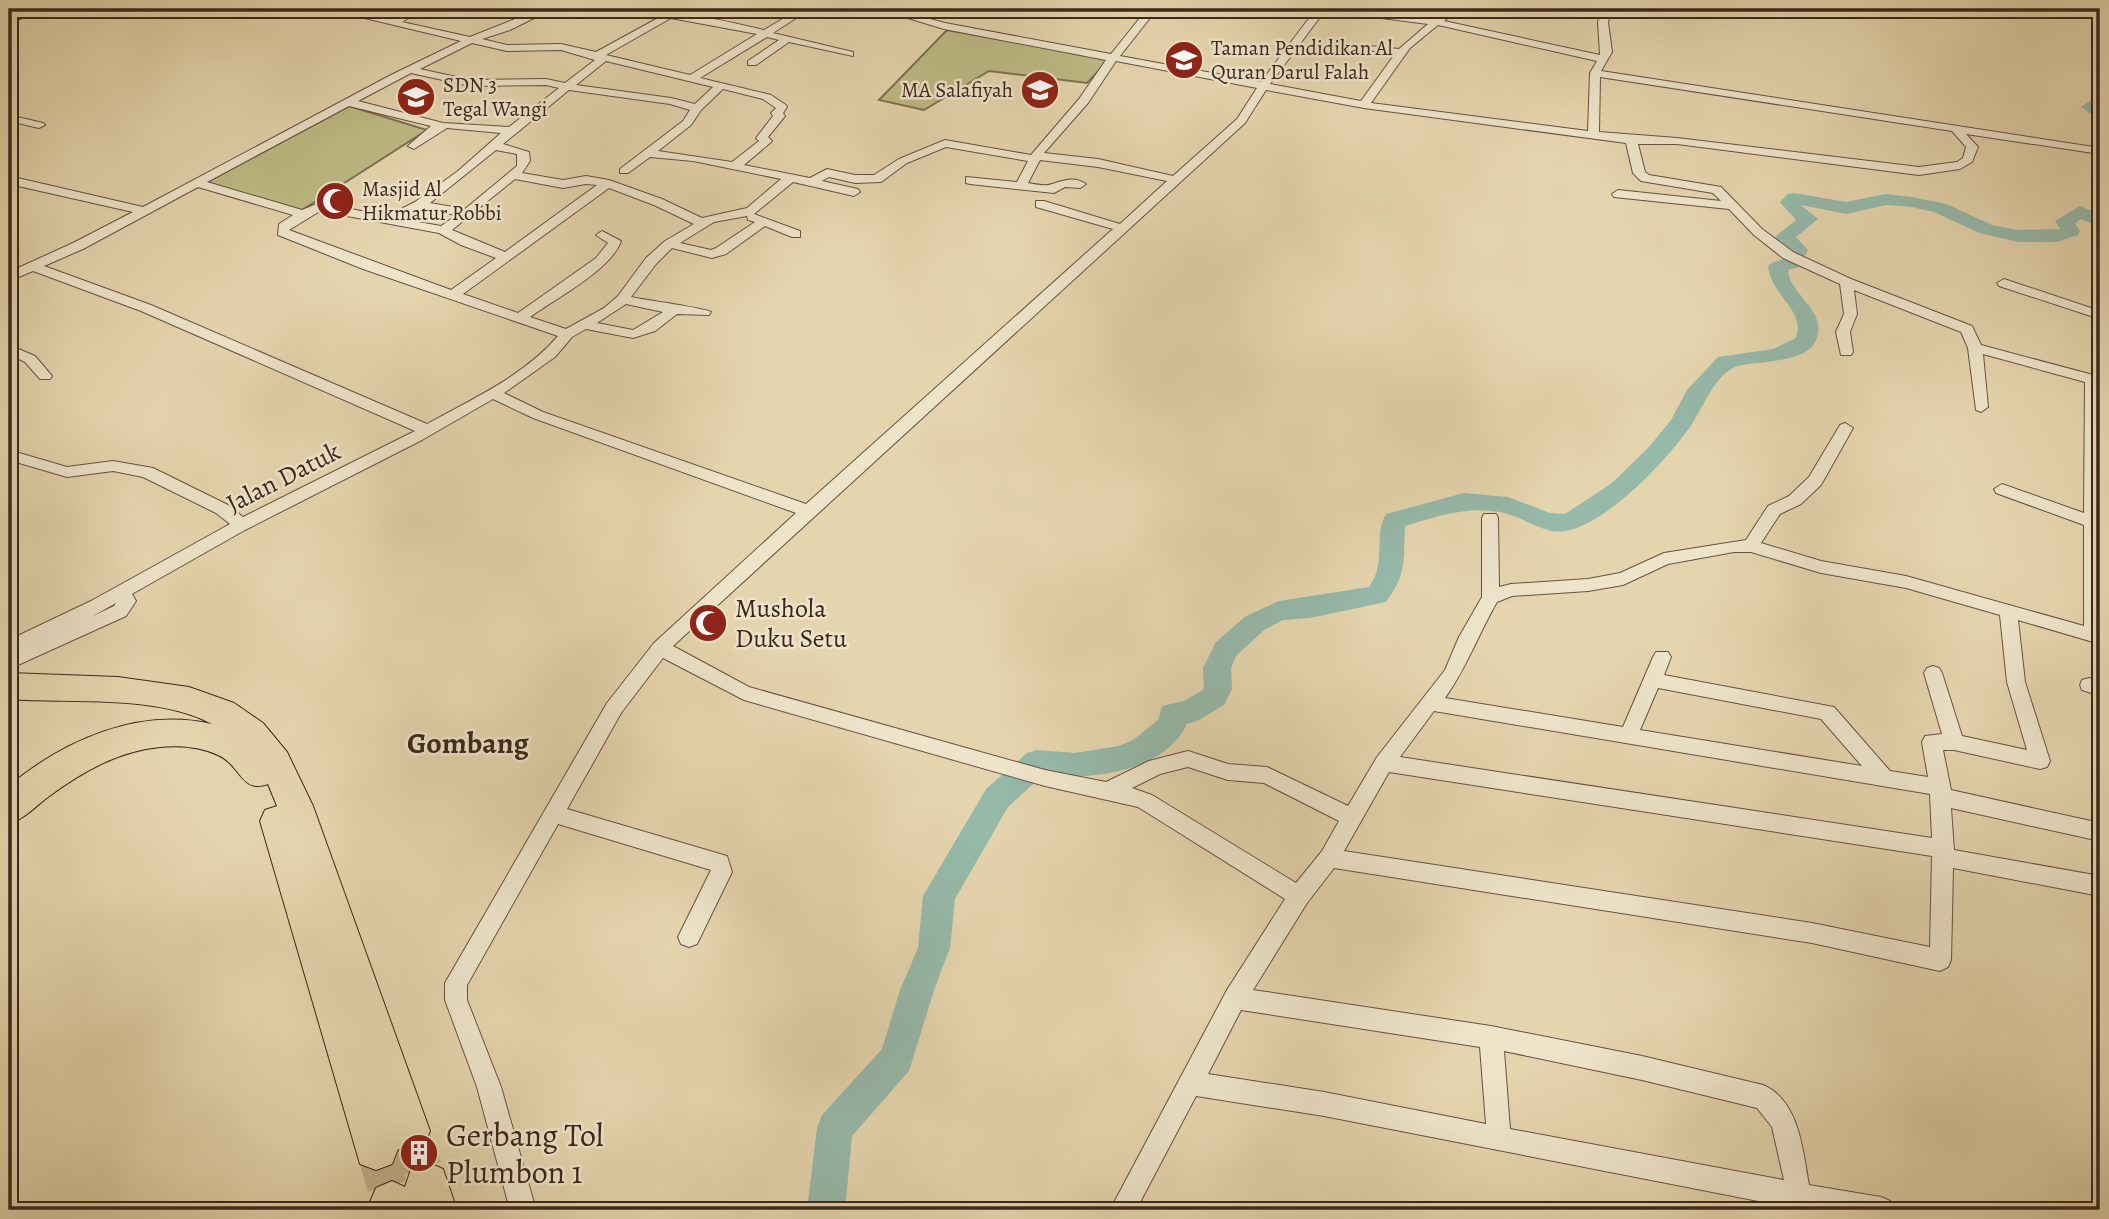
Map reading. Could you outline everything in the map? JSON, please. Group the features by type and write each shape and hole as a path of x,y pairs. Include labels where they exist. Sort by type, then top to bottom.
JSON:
{"highway":[{"path":"9,686 126,690 178,697 205,704 236,720 255,738 275,762 295,806 392,1140 289,853 254,764 242,750 205,734 189,732 137,737 116,742 63,767 9,808"}],"street":[{"path":"9,21 37,9"},
{"path":"332,9 516,48 554,46 694,77 767,97 782,107 777,113 779,116 762,139 767,141 735,166"},
{"path":"395,21 419,9"},
{"path":"9,287 36,268 348,102 473,39 506,28 547,9"},
{"path":"629,9 767,33 849,54"},
{"path":"694,77 805,9"},
{"path":"883,9 944,26 1364,104 1593,135 1677,141 1919,172 1947,168 1968,160 1972,147 1957,131"},
{"path":"1021,186 1036,157 1084,101 1113,57 1152,9"},
{"path":"523,1210 489,1087 455,992 459,975 614,708 660,648 1241,121 1264,85 1321,9"},
{"path":"1335,9 1436,22 1603,59"},
{"path":"1364,104 1401,52 1453,9"},
{"path":"1593,135 1595,73 1607,52 1602,22 1607,9"},
{"path":"389,220 419,205 462,174 600,58 670,15"},
{"path":"752,63 788,38"},
{"path":"1364,47 1401,52"},
{"path":"411,70 470,83 539,81 671,101 696,108"},
{"path":"1595,73 2100,151"},
{"path":"624,171 687,123 696,108 721,85"},
{"path":"348,102 443,126 459,124 511,131"},
{"path":"9,118 39,125"},
{"path":"414,146 443,126"},
{"path":"1631,139 1640,173 1645,178 1712,188 1758,232 1795,259 1846,282 1965,327 1975,348 1982,407"},
{"path":"811,182 827,173 855,179 877,179 902,161 944,143 1098,163 1177,180"},
{"path":"443,230 514,175 524,161 523,152 494,146"},
{"path":"648,153 763,171 854,192"},
{"path":"514,175 563,184 586,180 607,184 658,202 702,223"},
{"path":"506,257 465,242 443,230 323,207 303,214 283,228 282,232 368,266 454,293 567,334 609,311 669,244 702,223 747,213 758,207 790,178"},
{"path":"9,180 146,211"},
{"path":"970,180 1049,189 1057,188 1062,183 1080,184"},
{"path":"197,183 303,214"},
{"path":"454,293 607,184"},
{"path":"1618,194 1732,206"},
{"path":"1040,204 1125,229"},
{"path":"419,205 468,213"},
{"path":"747,213 762,223 796,234"},
{"path":"669,244 712,254 762,223"},
{"path":"523,318 612,250 615,241 602,235"},
{"path":"9,277 36,268 146,308 413,423"},
{"path":"1846,282 1851,311 1850,323 1843,332 1846,352"},
{"path":"2004,283 2100,315"},
{"path":"622,299 674,310 704,312"},
{"path":"586,325 636,335 651,329 674,310"},
{"name":"Jalan Datuk","path":"9,648 120,592 232,517 413,423 492,393 549,355 564,341 567,334"},
{"path":"1491,597 1511,590 1623,579 1664,559 1734,546 1751,546 1821,567 1906,582 2096,636 2091,521 2096,470 2092,379 1975,348"},
{"path":"9,349 30,359 45,376"},
{"path":"492,393 538,415 811,512"},
{"path":"1751,546 1774,510 1798,498 1815,481 1844,428"},
{"path":"9,454 67,472 113,466 133,468 172,484 232,517"},
{"path":"2002,489 2091,521"},
{"path":"1126,1204 1235,998 1299,896 1329,858 1384,763 1452,674 1468,637 1491,597 1490,518"},
{"path":"9,662 120,611 127,601 120,592"},
{"path":"1329,858 1812,933 1940,960 1944,853 1942,793 1932,742 1954,742 2040,761 2016,682 2008,610"},
{"path":"660,648 744,693 1045,778 1145,801 1299,896"},
{"path":"1629,734 1662,657"},
{"path":"1933,673 1954,742"},
{"path":"1652,680 1827,712 1883,777"},
{"path":"1431,703 1883,777 2100,832"},
{"path":"1107,791 1156,767 1188,760 1228,772 1260,773 1352,818"},
{"path":"1384,763 1944,853 2100,886"},
{"path":"553,814 720,863 722,872 689,937"},
{"path":"1235,998 1491,1037 1642,1068 1769,1099 1782,1116 1799,1196"},
{"path":"1491,1037 1499,1140"},
{"path":"1192,1083 1324,1104 1499,1140 1881,1210"}],"shaded area":[{"path":"947,30 1110,59 1087,83 989,71 924,110 879,100"},
{"path":"349,106 427,130 299,212 203,184"}],"waterway":[{"path":"2100,99 2089,107 2100,115"},
{"path":"826,1210 835,1128 897,1059 917,990 934,948 939,896 997,798 1037,762 1093,764 1127,756 1158,738 1173,724 1172,714 1189,712 1214,697 1218,689 1217,668 1226,649 1255,623 1279,611 1377,595 1392,563 1395,520 1464,501 1508,505 1547,521 1566,523 1620,489 1657,452 1681,423 1695,395 1726,362 1778,355 1805,342 1808,331 1806,315 1781,283 1778,267 1792,263 1798,250 1784,237 1809,219 1799,214 1789,202 1794,198 1846,208 1885,199 1912,202 1940,208 1986,229 2018,236 2057,236 2071,231 2064,221 2080,212 2100,221"}],"tunnel":[{"path":"408,1131 427,1185"},
{"path":"376,1148 392,1204"}],"place":[{"name":"Taman Pendidikan Al Quran Darul Falah","path":"1184,60"},
{"name":"MA Salafiyah","path":"1040,90"},
{"name":"SDN 3 Tegal Wangi","path":"416,97"},
{"name":"Masjid Al Hikmatur Robbi","path":"335,201"},
{"name":"Mushola Duku Setu","path":"708,623"},
{"name":"Gerbang Tol Plumbon 1","path":"419,1153"}],"district":[{"name":"Gombang","path":"468,743"}]}
